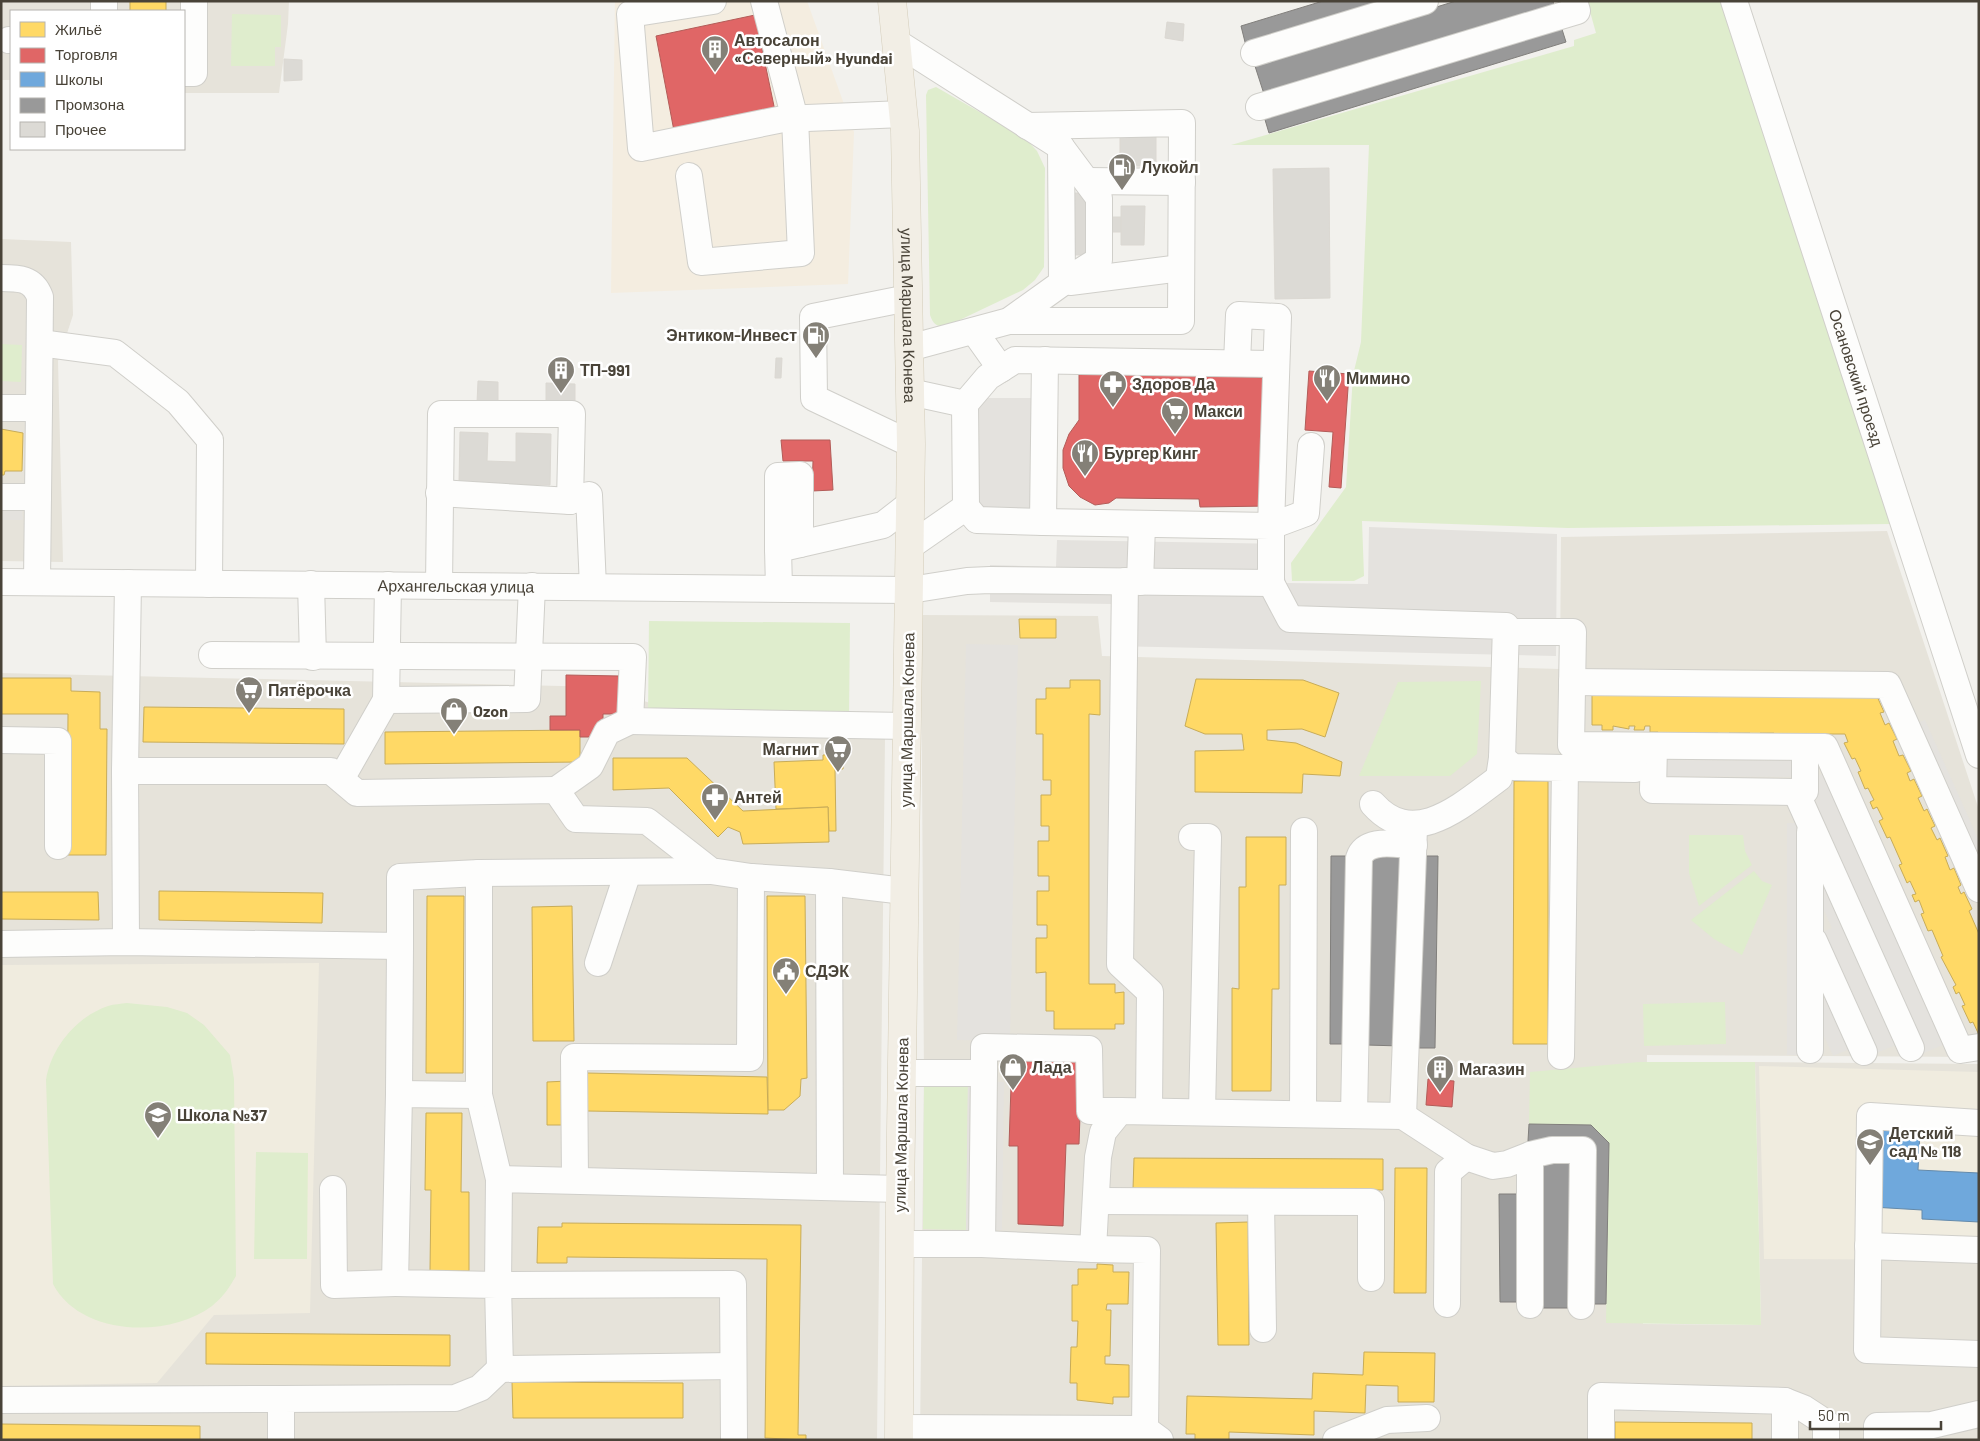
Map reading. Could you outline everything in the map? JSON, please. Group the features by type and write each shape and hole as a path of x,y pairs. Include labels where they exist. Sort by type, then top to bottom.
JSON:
{"main road":[{"name":"улица Маршала Конева","path":"892,1 903,114 910,392 910,590 900,1188 899,1434"}],"street":[{"path":"185,73 194,73 194,1"},
{"path":"713,1 630,14 641,148 778,120 903,114"},
{"path":"689,176 701,262 801,253 795,119 764,1"},
{"path":"1254,53 1425,1"},
{"path":"1259,107 1577,11 1574,1"},
{"name":"Осановский проезд","path":"1734,1 1979,755"},
{"path":"896,42 1062,147 1099,198 1099,260 1062,283 1009,321"},
{"path":"909,348 1009,321 1181,321 1182,124 1027,126"},
{"path":"1062,147 1062,283"},
{"path":"1087,181 1182,182"},
{"path":"1062,283 1181,268"},
{"path":"1,278 22,278 29,281 38,291 40,297 37,582"},
{"path":"908,298 813,317 814,398 910,444"},
{"path":"1237,363 1239,315 1278,317 1271,583 1290,619 1506,626 1502,758 1499,778 1414,835 1369,846 1362,851 1359,858 1354,1115"},
{"path":"974,331 1001,369"},
{"path":"40,343 114,353 178,402 210,440 209,584"},
{"path":"1276,364 1016,360 988,378 965,404 966,507 977,520 1142,525 1271,526 1306,514 1311,446"},
{"path":"1043,522 1045,360"},
{"path":"910,392 965,404"},
{"path":"1,408 39,408"},
{"path":"439,586 439,493 442,414 572,414 570,501"},
{"path":"439,493 570,501 589,495 593,587"},
{"path":"1,497 38,497"},
{"path":"779,588 789,546 883,525 910,504"},
{"path":"910,546 966,507"},
{"path":"1142,525 1132,582 1120,964 1150,992 1148,1111"},
{"name":"Архангельская улица","path":"1,582 910,590 967,581 1271,583"},
{"path":"126,942 125,771 128,583"},
{"path":"311,584 313,657"},
{"path":"341,779 386,700 388,585"},
{"path":"386,700 527,699 532,586"},
{"path":"1505,632 1573,632 1572,745 1825,747 1960,1050 1979,1047"},
{"path":"212,655 313,657 633,657 630,721"},
{"path":"1572,682 1888,685 1979,889"},
{"path":"125,771 331,771 357,793 556,790 590,766 608,732 630,721 907,726"},
{"path":"1,740 58,741 58,846"},
{"path":"1654,746 1653,790 1796,792 1805,792 1806,747"},
{"path":"1502,758 1513,767 1635,769"},
{"path":"1561,1056 1565,768"},
{"path":"556,790 576,819 647,821 711,872"},
{"path":"1796,792 1911,1048"},
{"path":"1372,804 1389,819 1399,823 1414,835"},
{"path":"1810,822 1810,1050"},
{"path":"1303,1113 1304,831"},
{"path":"1403,1116 1414,835"},
{"path":"1192,837 1208,837 1202,1112"},
{"path":"598,963 628,872"},
{"path":"395,1283 399,1094 400,877 479,874 711,872 751,877 829,882 904,891"},
{"path":"479,874 479,1095 499,1180 498,1285 500,1369"},
{"path":"575,1180 574,1057 750,1058 751,877"},
{"path":"829,882 830,1187"},
{"path":"1810,931 1864,1052"},
{"path":"1,944 126,942 400,946"},
{"path":"982,1244 984,1047 1089,1049 1097,1121 1098,1157 1094,1249"},
{"path":"902,1073 984,1073"},
{"path":"399,1094 479,1095"},
{"path":"1097,1121 1120,1112 1148,1111 1403,1116 1466,1157 1493,1166 1507,1164 1530,1155 1552,1150 1583,1150 1581,1306"},
{"path":"1979,1123 1870,1116 1867,1350 1979,1354"},
{"path":"1530,1155 1530,1305"},
{"path":"1447,1304 1448,1172 1466,1157"},
{"path":"499,1180 575,1180 900,1188"},
{"path":"333,1189 334,1285 395,1283 498,1285 733,1284 734,1440"},
{"path":"1096,1201 1371,1202 1371,1278"},
{"path":"1261,1202 1263,1329"},
{"path":"899,1434 1153,1434 1147,1250 982,1244 900,1244"},
{"path":"1868,1246 1979,1250"},
{"path":"1,1400 455,1398 480,1388 500,1369 733,1366"},
{"path":"1601,1440 1601,1396 1785,1401 1803,1408 1826,1423 1826,1440"},
{"path":"280,1440 282,1400"},
{"path":"1785,1401 1785,1440"},
{"path":"1877,1440 1877,1426 1932,1432 1979,1414"},
{"path":"1336,1440 1387,1420 1427,1418"}],"shaded area":[{"path":"1,1 289,1 279,93 185,93 185,10 10,10 10,80 1,80"},
{"path":"615,1 807,1 854,132 848,284 611,293"},
{"path":"1,239 71,242 73,315 58,361 63,562 1,561"},
{"path":"958,398 1052,398 1052,531 958,514"},
{"path":"1,506 22,507 23,520 1,520"},
{"path":"1369,527 1557,534 1556,656 1112,646 1112,604 990,602 990,565 1056,567 1057,540 1279,544 1286,583 1368,584"},
{"path":"1887,531 1979,810 1979,1057 1647,1055 1643,1324 1761,1325 1755,1062 1979,1064 1979,1440 920,1440 924,1081 921,615 1098,616 1102,656 1560,669 1561,537"},
{"path":"966,644 1018,645 1010,1041 957,1040"},
{"path":"1,673 604,687 736,733 788,738 885,738 877,1440 1,1440"},
{"path":"1925,720 1979,841 1979,870 1914,724"},
{"path":"1664,760 1798,761 1798,777 1663,776"},
{"path":"1829,771 1950,1042 1924,1053 1811,801 1816,799 1810,787 1815,777"},
{"path":"1787,823 1803,823 1803,1055 1787,1055"},
{"path":"1825,875 1900,1043 1872,1055 1818,934 1832,928 1811,881"},
{"name":"Школа №37","path":"319,963 310,1313 214,1315 157,1383 1,1386 1,965"},
{"path":"1832,997 1854,1047 1833,1056 1816,1018 1816,1003"},
{"name":"Детский сад № 118","path":"1759,1066 1979,1072 1979,1260 1764,1259"},
{"path":"968,1081 1004,1082 1002,1230 966,1230"}],"green space":[{"path":"1587,1 1720,1 1891,524 1568,528 1362,521 1364,576 1354,581 1292,581 1291,563 1346,487 1353,375 1361,342 1369,145 1231,145 1574,46 1574,40 1596,33"},
{"path":"232,14 281,15 281,47 275,47 275,66 231,66"},
{"path":"936,87 1025,138 1037,151 1045,168 1044,267 1035,280 1023,290 945,327 935,324 930,315 926,95 928,90"},
{"path":"1,344 22,345 21,382 1,381"},
{"path":"649,621 850,623 849,718 648,716"},
{"path":"1481,681 1477,754 1450,776 1359,776 1398,682"},
{"path":"1689,835 1743,835 1745,851 1752,865 1699,906 1689,873"},
{"path":"1754,871 1762,881 1772,885 1742,955 1714,939 1691,920"},
{"path":"1725,1002 1726,1044 1644,1046 1643,1004"},
{"path":"127,1003 167,1007 187,1013 204,1025 230,1055 234,1079 236,1276 212,1306 194,1317 172,1324 149,1327 126,1327 104,1323 83,1314 66,1301 53,1284 46,1080 49,1068 59,1045 76,1026 96,1011 110,1005"},
{"path":"1639,1062 1755,1062 1761,1325 1606,1323 1609,1143 1591,1125 1529,1124 1530,1072"},
{"path":"924,1081 968,1081 966,1230 923,1229"},
{"path":"256,1152 308,1153 307,1259 254,1259"}],"building: Жильё":[{"path":"130,1 166,1 166,10 130,10"},
{"path":"1,429 23,433 22,471 5,471 4,475 1,475"},
{"path":"1019,619 1056,619 1056,638 1020,638"},
{"path":"1,678 71,678 71,691 100,692 100,729 107,729 106,855 67,855 68,714 1,714"},
{"path":"1196,679 1303,680 1339,693 1325,737 1302,729 1267,730 1267,740 1296,743 1342,762 1340,776 1303,774 1302,793 1195,792 1195,751 1244,750 1242,734 1205,734 1185,726"},
{"path":"1070,680 1100,680 1100,715 1089,714 1089,984 1115,984 1115,993 1124,992 1124,1024 1115,1024 1115,1029 1054,1029 1054,1011 1046,1011 1046,972 1036,973 1036,938 1047,938 1047,925 1037,925 1037,891 1049,891 1049,876 1038,876 1038,841 1049,841 1049,826 1041,826 1041,795 1051,795 1051,780 1043,780 1043,734 1036,734 1036,699 1046,699 1046,688 1070,688"},
{"path":"1592,691 1876,694 1884,712 1880,713 1885,725 1889,723 1897,739 1893,741 1899,756 1903,755 1911,771 1907,773 1910,781 1914,779 1922,796 1918,798 1924,811 1927,809 1935,826 1931,828 1937,840 1940,838 1948,856 1945,857 1950,870 1954,868 1961,885 1958,887 1961,894 1964,892 1972,909 1969,911 1979,934 1979,1035 1973,1022 1970,1023 1962,1006 1965,1005 1959,992 1956,994 1953,987 1956,985 1941,957 1943,956 1932,930 1928,931 1921,914 1924,913 1919,900 1915,902 1912,895 1916,894 1910,881 1907,883 1899,865 1902,864 1890,837 1887,838 1879,821 1883,819 1877,807 1873,809 1870,802 1874,800 1868,788 1865,789 1858,772 1861,771 1855,758 1852,759 1844,743 1848,742 1845,734 1817,734 1817,738 1774,738 1774,733 1760,733 1760,737 1750,737 1750,733 1729,733 1728,737 1718,737 1718,733 1700,733 1700,737 1689,737 1690,733 1669,733 1669,736 1657,736 1658,732 1650,732 1650,726 1645,726 1644,730 1634,730 1635,726 1629,726 1629,729 1613,726 1613,730 1602,730 1602,725 1592,725"},
{"path":"144,707 344,709 344,744 143,742"},
{"path":"580,730 580,762 385,764 385,732"},
{"path":"843,754 843,769 835,769 836,831 829,831 828,807 776,809 774,762 823,760 823,755"},
{"path":"613,758 687,758 743,811 828,807 829,842 743,844 740,832 728,827 718,837 669,788 613,790"},
{"path":"1514,781 1548,781 1548,1044 1513,1044"},
{"path":"1246,837 1286,837 1286,885 1279,885 1279,989 1272,989 1271,1091 1232,1091 1232,988 1239,989 1239,887 1246,887"},
{"path":"159,891 323,893 322,923 159,920"},
{"path":"1,892 98,892 99,920 1,919"},
{"path":"427,896 464,896 463,1073 426,1073"},
{"path":"767,896 805,896 807,1078 801,1079 800,1096 784,1110 768,1110"},
{"path":"572,906 574,1041 533,1041 532,907"},
{"path":"587,1073 767,1077 768,1114 587,1111"},
{"path":"567,1081 568,1125 547,1125 547,1082"},
{"path":"426,1113 462,1113 461,1192 469,1192 469,1271 430,1271 431,1190 425,1190"},
{"path":"1134,1158 1383,1159 1383,1190 1133,1189"},
{"path":"1395,1168 1427,1168 1426,1293 1394,1293"},
{"path":"1248,1222 1249,1345 1218,1345 1216,1223"},
{"path":"562,1223 801,1225 798,1435 806,1435 806,1440 765,1438 767,1259 567,1257 567,1263 537,1263 538,1227 562,1227"},
{"path":"1097,1264 1113,1265 1113,1272 1129,1272 1128,1304 1107,1304 1106,1310 1111,1310 1110,1356 1105,1356 1105,1364 1129,1365 1129,1397 1113,1397 1113,1404 1077,1400 1077,1383 1070,1383 1071,1347 1077,1347 1078,1321 1072,1321 1072,1285 1078,1285 1078,1269 1097,1269"},
{"path":"206,1333 450,1335 450,1366 206,1364"},
{"path":"1364,1352 1435,1353 1434,1402 1398,1402 1398,1386 1366,1385 1365,1413 1314,1411 1314,1435 1229,1432 1229,1440 1195,1440 1195,1434 1186,1434 1187,1396 1312,1399 1313,1373 1363,1375"},
{"path":"512,1382 683,1383 683,1418 513,1418"},
{"path":"1615,1422 1752,1423 1752,1440 1615,1440"},
{"path":"1,1424 200,1426 200,1440 1,1440"}],"building: Торговля":[{"name":"Автосалон «Северный» Hyundai","path":"755,15 775,111 674,131 656,36"},
{"path":"1079,371 1270,378 1270,506 1200,507 1199,499 1116,498 1109,503 1095,505 1080,497 1069,486 1063,468 1063,450 1069,434 1079,420"},
{"name":"Мимино","path":"1309,371 1349,374 1341,488 1329,487 1333,432 1305,430"},
{"path":"781,440 830,440 833,490 812,491 813,461 783,461"},
{"path":"566,675 620,676 620,714 603,714 603,737 580,737 580,730 550,730 550,716 566,716"},
{"path":"1012,1056 1082,1058 1079,1144 1066,1144 1063,1226 1018,1224 1018,1146 1009,1146"},
{"name":"Магазин","path":"1428,1079 1454,1081 1452,1107 1426,1105"}],"building: Школы":[{"path":"1876,1129 1920,1131 1918,1170 1979,1173 1979,1222 1922,1219 1922,1210 1872,1207"}],"building: Промзона":[{"path":"1323,1 1393,1 1246,46 1241,26"},
{"path":"1456,1 1553,1 1554,6 1264,94 1254,63"},
{"path":"1560,23 1566,42 1269,133 1263,113"},
{"path":"1331,856 1349,856 1348,1044 1330,1044"},
{"path":"1422,856 1438,856 1435,1048 1419,1048"},
{"path":"1369,857 1404,857 1401,1046 1366,1045"},
{"path":"1529,1124 1591,1125 1609,1143 1606,1304 1591,1304 1593,1141 1528,1141"},
{"path":"1540,1161 1572,1162 1570,1308 1538,1308"},
{"path":"1499,1194 1520,1194 1520,1302 1500,1302"}],"building: Прочее":[{"path":"1167,22 1184,24 1183,41 1165,38"},
{"path":"284,59 302,60 302,80 284,81"},
{"path":"1120,118 1156,118 1156,166 1120,166"},
{"path":"1329,168 1330,298 1275,299 1273,169"},
{"path":"1070,193 1088,193 1088,217 1121,217 1121,232 1088,232 1088,255 1070,255"},
{"path":"1121,206 1145,206 1144,245 1121,245"},
{"path":"776,358 782,358 781,378 775,378"},
{"path":"478,381 498,382 498,404 477,403"},
{"name":"ТП-991","path":"546,383 575,384 575,405 546,404"},
{"path":"460,432 488,433 487,461 516,462 516,433 551,434 550,485 459,483"}],"place":[{"name":"Автосалон «Северный» Hyundai","path":"715,73"},
{"name":"Лукойл","path":"1122,191"},
{"name":"Энтиком-Инвест","path":"816,359"},
{"name":"ТП-991","path":"561,394"},
{"name":"Мимино","path":"1327,402"},
{"name":"Здоров Да","path":"1113,408"},
{"name":"Макси","path":"1175,435"},
{"name":"Бургер Кинг","path":"1085,477"},
{"name":"Пятёрочка","path":"249,714"},
{"name":"Ozon","path":"454,735"},
{"name":"Магнит","path":"838,773"},
{"name":"Антей","path":"715,821"},
{"name":"СДЭК","path":"786,995"},
{"name":"Лада","path":"1013,1091"},
{"name":"Магазин","path":"1440,1093"},
{"name":"Школа №37","path":"158,1139"},
{"name":"Детский сад № 118","path":"1870,1166"}]}
